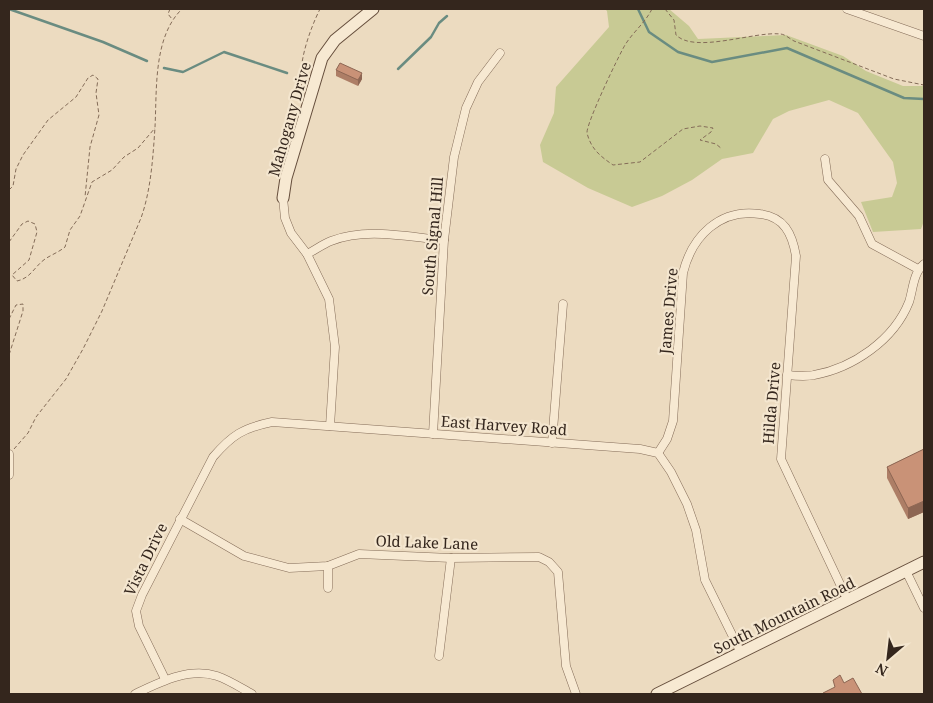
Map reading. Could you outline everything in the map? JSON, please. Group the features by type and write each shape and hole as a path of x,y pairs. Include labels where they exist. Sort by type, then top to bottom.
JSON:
{"street":[{"name":"Mahogany Drive","path":"330,426 335,347 334,323 329,299 307,254 291,233 285,218 283,198 286,178 322,58 335,40 373,9"},
{"path":"847,9 924,36"},
{"name":"South Signal Hill","path":"433,434 444,240 454,157 466,108 478,82 500,53"},
{"path":"787,376 812,376 834,370 871,351 895,326 908,304 921,266 872,244 859,216 828,180 825,159"},
{"name":"James Drive","path":"658,453 667,439 674,421 683,273 687,257 703,233 727,216 742,211 769,215 785,224"},
{"name":"Hilda Drive","path":"785,224 793,239 796,256 781,459 848,600"},
{"path":"307,254 331,241 353,235 373,234 444,240"},
{"path":"552,443 563,304"},
{"name":"East Harvey Road","path":"180,519 213,457 229,438 250,426 272,422 640,449 658,453"},
{"path":"658,453 671,472 686,504 696,530 704,580 741,653"},
{"path":"9,454 9,476"},
{"name":"Old Lake Lane","path":"180,519 244,556 289,568 328,566 359,554 451,558 539,557 549,562 558,572 566,666 576,694"},
{"name":"Vista Drive","path":"165,680 139,626 136,610 180,519"},
{"path":"439,656 451,558"},
{"name":"South Mountain Road","path":"657,694 924,562"},
{"path":"328,566 328,588"},
{"path":"906,571 924,608"},
{"name":"Vista Drive","path":"126,610 136,610"},
{"path":"135,694 165,680 192,673 216,676 252,694"}],"path":[{"path":"170,9 168,14 173,20"},
{"path":"9,454 28,433 36,417 66,379 102,311 146,204 155,127 156,73 168,30 182,9"},
{"path":"311,96 302,91 300,80 307,41 320,9"},
{"path":"652,9 646,21 640,24 624,46 594,110 587,132 593,149 613,165 640,162 683,129 704,126 713,128 700,140 716,144 722,149"},
{"path":"665,9 674,20 676,36 684,41 727,41 781,34 794,41 894,79 924,85"},
{"path":"9,190 13,186 16,169 23,156 48,120 76,97 88,78 93,75 98,79 96,93 99,115 90,147 84,190 86,198"},
{"path":"12,276 16,281 26,278 44,260 65,247 70,230 80,216 94,180 114,169 124,157 138,148 155,127"},
{"path":"9,242 22,224 28,221 35,224 37,232 29,260 9,278"},
{"path":"9,319 16,305 23,304 23,311 9,355"}],"green space":[{"path":"605,9 669,9 689,26 698,39 786,35 843,56 866,71 903,86 924,86 924,221 921,229 873,232 861,202 892,197 897,183 893,162 858,113 829,100 789,111 773,119 753,153 722,159 692,180 662,196 632,207 588,188 543,162 540,145 554,113 556,87 609,27 607,11"}],"building":[{"path":"340,63 362,73 358,80 336,70"},
{"path":"924,449 924,501 908,508 887,467"},
{"path":"840,675 844,683 853,678 862,694 824,694 835,687 833,680"}],"waterway":[{"path":"9,9 103,42 147,61"},
{"path":"638,9 649,32 678,52 712,62 787,48 904,98 924,99"},
{"path":"398,69 431,37 439,23 447,16"},
{"path":"164,68 183,72 224,52 287,73"}]}
